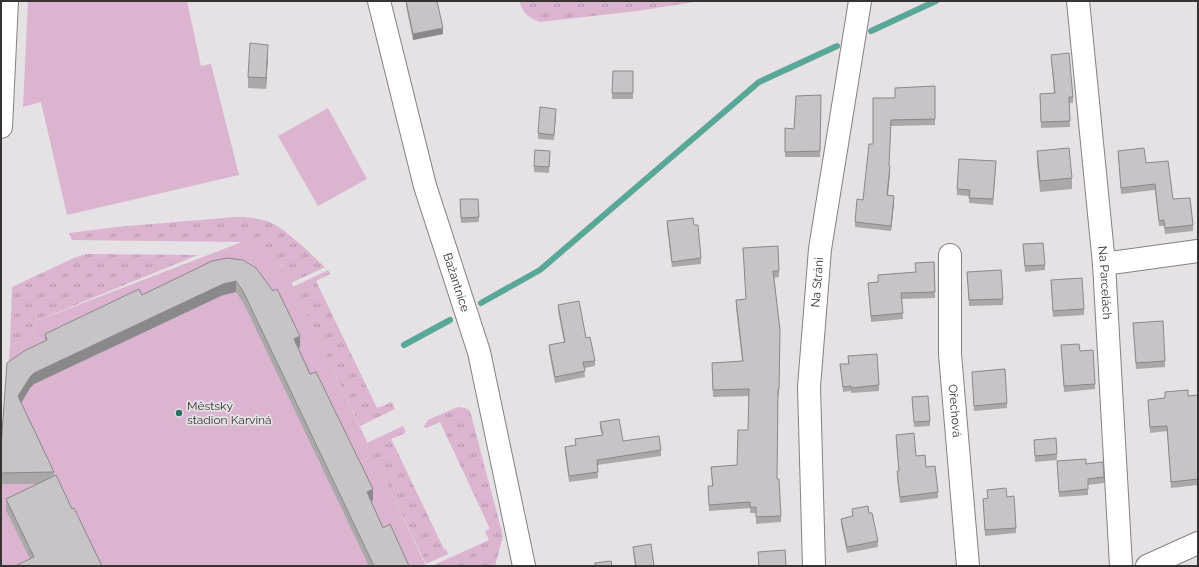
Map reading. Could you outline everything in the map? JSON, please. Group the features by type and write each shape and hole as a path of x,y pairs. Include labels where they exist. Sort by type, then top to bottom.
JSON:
{"street":[{"path":"1,127 7,1"},
{"name":"Bažantnice","path":"379,1 424,186 479,352 524,566"},
{"name":"Na Stráni","path":"814,566 809,387 818,272 820,249 860,1"},
{"name":"Na Parcelách","path":"1078,1 1104,264 1121,566"},
{"path":"1104,264 1198,251"},
{"name":"Ořechová","path":"950,255 950,354 968,566"},
{"path":"1147,566 1198,543"}],"green space":[{"path":"28,1 187,1 201,66 211,64 239,175 67,215 41,102 23,107"},
{"path":"519,1 701,1 637,11 540,22 526,14"},
{"path":"328,108 367,179 318,206 278,136"},
{"path":"236,217 259,219 274,224 305,248 325,267 291,283 281,265 242,242 72,240 69,233 117,227"},
{"name":"Městský stadion Karviná","path":"242,242 256,247 268,254 278,262 287,273 426,566 1,566 1,459 10,346 32,336 36,321"},
{"path":"86,254 198,255 36,321 32,336 10,346 12,287 74,258"},
{"path":"328,270 330,274 316,281 377,408 392,402 395,409 360,426 293,287"},
{"path":"458,407 465,408 470,411 503,536 495,566 432,566 489,540 485,531 490,529 440,422 426,428 424,427 428,420"},
{"path":"403,426 405,433 391,439 444,549 446,549 448,554 426,564 367,443"}],"building":[{"path":"406,1 437,1 443,28 413,34"},
{"path":"250,43 268,45 266,78 248,77"},
{"path":"1069,53 1073,97 1069,97 1070,121 1041,122 1040,94 1055,93 1051,55"},
{"path":"613,71 633,71 633,93 612,93"},
{"path":"935,86 935,119 891,120 890,166 887,195 894,196 891,226 855,222 857,199 863,200 869,144 873,144 873,98 895,98 895,88"},
{"path":"821,95 820,151 785,152 785,128 794,129 796,96"},
{"path":"540,107 556,109 554,135 538,133"},
{"path":"1069,148 1072,178 1040,181 1037,151"},
{"path":"1144,148 1146,163 1168,161 1173,199 1190,198 1193,225 1165,228 1164,220 1159,221 1155,184 1121,188 1118,151"},
{"path":"535,150 550,151 549,167 534,166"},
{"path":"959,159 996,161 993,199 969,198 970,190 957,189"},
{"path":"460,199 478,199 479,217 461,218"},
{"path":"693,218 694,225 698,225 701,258 672,262 667,221"},
{"path":"1043,243 1045,265 1025,266 1023,244"},
{"path":"778,246 779,271 773,271 780,330 777,479 779,479 781,516 756,517 756,507 750,507 750,502 709,505 708,486 713,486 711,467 737,465 738,430 748,430 749,389 713,390 712,363 743,361 736,300 746,299 743,248"},
{"path":"227,258 243,260 256,268 273,291 277,289 300,336 294,339 310,374 316,372 373,489 367,492 383,528 390,524 409,566 374,566 243,291 236,281 223,284 34,373 18,396 54,472 1,473 1,447 7,363 24,351 47,340 45,334 139,289 142,295 212,261"},
{"path":"934,262 935,292 901,293 903,313 871,316 868,283 878,282 878,275 916,272 915,263"},
{"path":"1001,270 1003,299 969,300 967,272"},
{"path":"1082,278 1084,309 1053,311 1051,280"},
{"path":"579,301 586,338 590,337 595,361 583,362 585,371 555,377 549,345 565,342 558,305"},
{"path":"1163,321 1165,361 1136,363 1133,323"},
{"path":"1079,344 1080,351 1093,350 1095,384 1064,386 1061,345"},
{"path":"877,354 879,385 851,388 851,386 843,387 840,364 849,364 848,356"},
{"path":"1005,369 1007,403 974,406 972,372"},
{"path":"1188,390 1188,396 1198,395 1198,479 1171,482 1167,426 1150,427 1148,400 1165,398 1165,392"},
{"path":"928,396 930,421 914,422 912,397"},
{"path":"619,419 623,441 659,436 661,450 597,460 598,472 569,476 565,447 576,445 575,439 603,435 600,422"},
{"path":"914,433 916,456 925,455 926,467 935,466 938,492 900,497 897,471 899,471 896,435"},
{"path":"1056,438 1057,454 1035,456 1034,440"},
{"path":"1086,459 1086,464 1103,462 1104,477 1088,479 1088,489 1059,492 1057,461"},
{"path":"56,475 102,566 15,566 34,557 6,499"},
{"path":"1006,488 1007,497 1014,496 1016,528 985,530 983,499 988,498 987,490"},
{"path":"868,506 869,513 872,513 878,541 847,547 841,519 853,516 852,509"},
{"path":"651,544 654,566 636,566 633,547"},
{"path":"785,550 786,566 759,566 758,552"},
{"path":"611,561 612,566 595,566 595,563"}],"waterway":[{"path":"871,31 936,1"},
{"path":"481,303 540,270 759,82 837,46"},
{"path":"404,345 450,320"}],"place":[{"name":"Městský stadion Karviná","path":"179,413"}]}
